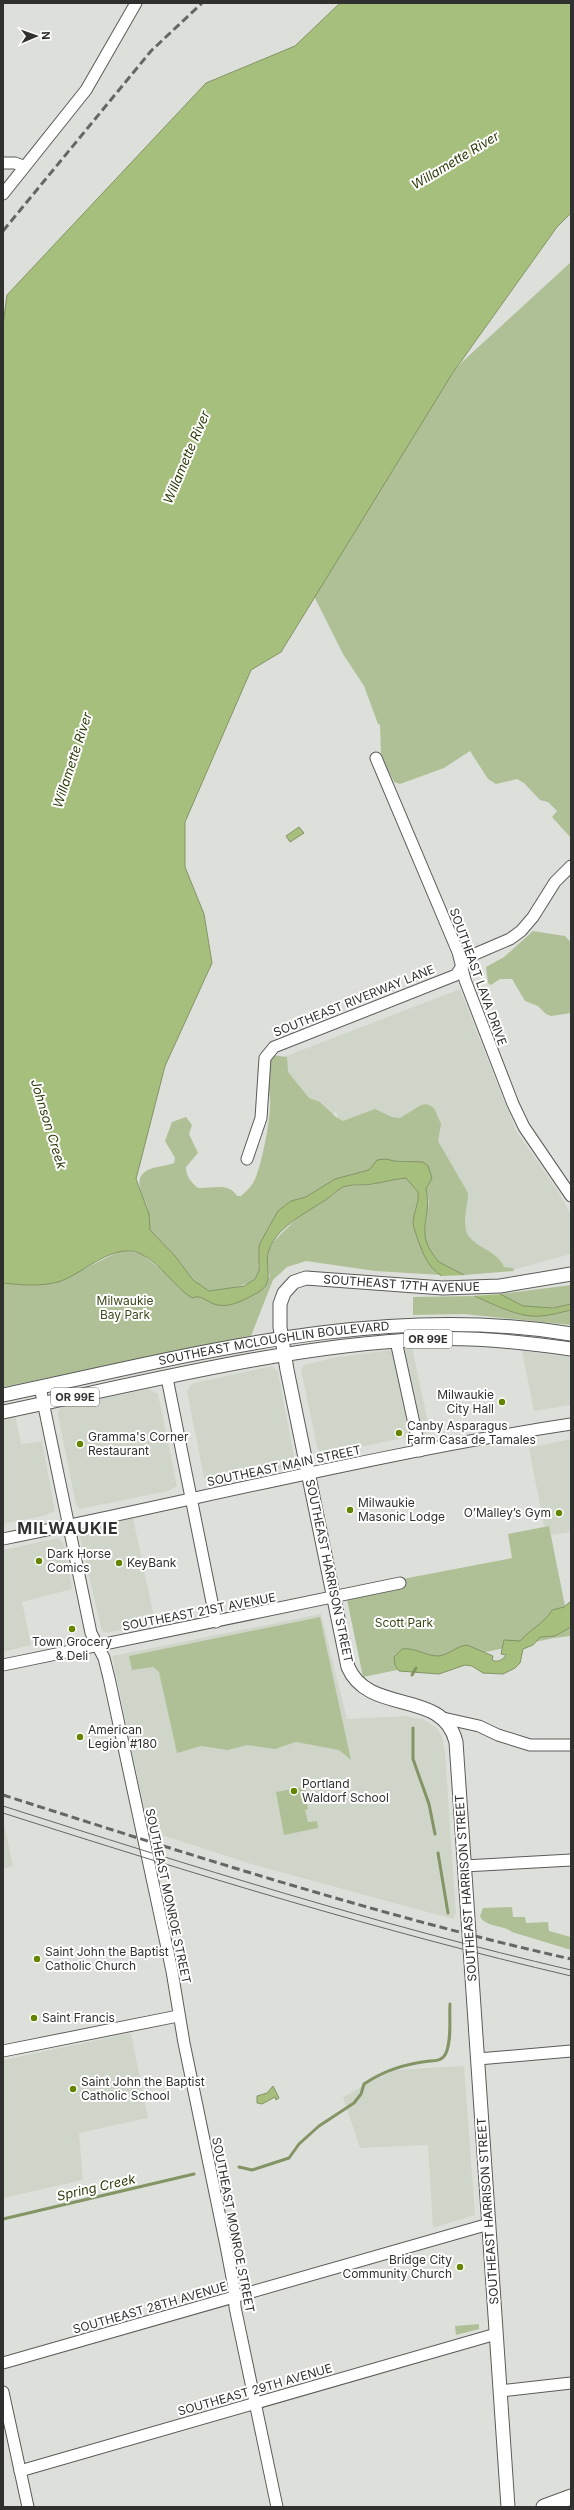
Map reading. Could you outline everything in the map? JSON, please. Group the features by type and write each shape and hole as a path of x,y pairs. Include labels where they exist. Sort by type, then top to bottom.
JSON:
{"highway":[{"path":"544,2507 571,2497"}],"main road":[{"name":"SOUTHEAST 17TH AVENUE","path":"282,1339 280,1304 289,1286 300,1279 316,1277 423,1288 500,1286 571,1274"},
{"name":"SOUTHEAST MCLOUGHLIN BOULEVARD","path":"3,1395 282,1339 357,1329 428,1323 515,1327 571,1334"},
{"name":"SOUTHEAST HARRISON STREET","path":"282,1339 347,1663 355,1679 379,1696 425,1707 443,1718 454,1736 457,1751 508,2507"},
{"name":"SOUTHEAST MCLOUGHLIN BOULEVARD","path":"3,1412 167,1378 285,1356 396,1341 458,1339 571,1349"}],"street":[{"path":"3,194 23,166 86,90 136,3"},
{"path":"3,163 15,163 23,166"},
{"name":"SOUTHEAST LAVA DRIVE","path":"376,758 458,952 462,967 513,1104 524,1127 571,1196"},
{"name":"SOUTHEAST RIVERWAY LANE","path":"247,1159 261,1118 265,1058 274,1047 456,975 468,957 510,939 521,931 533,917 555,882 571,866"},
{"path":"396,1341 420,1451"},
{"path":"167,1378 216,1622"},
{"name":"SOUTHEAST MONROE STREET","path":"40,1387 91,1633 104,1658 111,1686 172,1971 178,2016 226,2246 234,2297 277,2507"},
{"name":"SOUTHEAST MAIN STREET","path":"3,1540 309,1473 420,1451 571,1424"},
{"name":"SOUTHEAST 21ST AVENUE","path":"3,1665 400,1583"},
{"path":"443,1718 479,1726 503,1737 530,1745 571,1745"},
{"path":"464,1866 571,1860"},
{"path":"3,2051 178,2016"},
{"path":"478,2059 571,2051"},
{"name":"SOUTHEAST 28TH AVENUE","path":"3,2363 489,2224"},
{"name":"SOUTHEAST 29TH AVENUE","path":"20,2471 496,2334"},
{"path":"500,2391 571,2383"},
{"path":"3,2392 28,2507"}],"shaded area":[{"path":"460,989 516,1131 558,1191 571,1215 571,1254 513,1270 500,1267 340,1123 336,1112 327,1116 322,1102 302,1110 281,1058"},
{"path":"412,1347 430,1432 319,1456 301,1370 304,1365 337,1357"},
{"path":"522,1351 571,1357 571,1405 534,1411"},
{"path":"272,1366 278,1372 295,1462 288,1467 208,1484 205,1482 187,1392 189,1387 194,1383"},
{"path":"148,1389 158,1394 177,1486 168,1491 80,1509 76,1505 58,1415 59,1410 62,1407"},
{"path":"15,1415 21,1444 42,1441 55,1511 43,1516 3,1524 3,1418"},
{"path":"571,1439 571,1532 551,1535 549,1526 544,1526 529,1448"},
{"path":"133,1518 155,1622 106,1633 102,1631 80,1537 88,1529"},
{"path":"58,1538 63,1542 72,1589 22,1602 31,1645 3,1652 3,1550"},
{"name":"Portland Waldorf School","path":"321,1614 347,1719 404,1716 423,1719 437,1728 442,1737 445,1752 456,1914 453,1919 248,1863 149,1831 112,1656"},
{"path":"3,1820 13,1866 3,1869"},
{"name":"Saint John the Baptist Catholic School","path":"131,2033 148,2118 79,2133 83,2180 3,2198 3,2060"},
{"path":"464,2066 475,2215 433,2228 428,2145 360,2148 343,2097 393,2070"}],"green space":[{"path":"571,262 571,838 552,817 557,811 548,802 540,800 524,783 517,779 496,784 488,779 470,751 444,768 400,784 394,782 381,756 380,725 378,724 364,686 343,654 314,596 452,374 462,362"},
{"path":"533,931 565,936 571,942 571,1013 551,1016 546,1014 538,1006 525,1001 512,979 500,979 491,985 488,983 486,967 504,957"},
{"name":"Milwaukie Bay Park","path":"271,1055 287,1057 288,1072 309,1098 320,1102 336,1117 343,1121 375,1109 392,1117 400,1118 421,1105 427,1104 434,1108 441,1124 438,1141 468,1193 465,1220 468,1236 496,1256 504,1267 513,1268 514,1271 464,1275 439,1262 430,1251 424,1236 429,1201 426,1189 431,1180 414,1161 377,1160 369,1170 335,1179 306,1197 291,1201 278,1211 264,1236 258,1266 259,1271 252,1281 230,1288 209,1291 203,1287 208,1293 251,1292 270,1277 267,1260 269,1250 274,1241 298,1217 332,1196 338,1189 346,1186 373,1185 386,1179 406,1178 418,1192 418,1200 413,1219 415,1231 428,1261 436,1271 442,1275 375,1271 306,1261 287,1267 273,1280 251,1336 3,1387 3,1283 22,1285 60,1281 122,1250 141,1254 171,1277 194,1281 175,1256 150,1230 147,1206 139,1183 141,1176 147,1170 174,1163 175,1158 165,1141 172,1122 186,1117 192,1125 189,1134 198,1153 186,1167 189,1179 198,1188 225,1188 234,1192 237,1196 241,1196 252,1185 256,1177 265,1142 270,1105 268,1072"},
{"path":"571,1285 571,1304 552,1308 534,1308 525,1306 499,1294"},
{"path":"476,1296 501,1308 522,1314 533,1315 571,1310 571,1325 464,1314 413,1315 413,1297"},
{"name":"Scott Park","path":"549,1526 571,1636 554,1638 363,1677 345,1590 512,1558 508,1534"},
{"path":"320,1617 351,1760 339,1750 296,1742 275,1749 247,1745 228,1750 201,1746 177,1753 159,1672 153,1667 132,1670 129,1656"},
{"path":"304,1787 308,1809 305,1810 308,1822 317,1821 318,1828 284,1835 276,1792"},
{"path":"512,1907 513,1917 525,1917 526,1923 548,1922 549,1931 571,1937 571,1950 490,1924 482,1920 480,1916 483,1908"},
{"path":"479,2324 479,2329 456,2335 455,2326"}],"water":[{"path":"340,3 571,3 571,213 557,227 452,374 281,652 251,670 185,822 185,867 204,914 212,963 165,1066 136,1179 149,1214 150,1230 175,1256 193,1280 209,1291 244,1286 255,1279 259,1271 259,1246 278,1211 291,1201 306,1197 335,1179 369,1170 377,1160 386,1159 394,1161 423,1162 428,1166 432,1178 426,1189 427,1210 425,1234 431,1251 439,1262 523,1306 553,1308 571,1304 571,1310 547,1315 522,1315 508,1310 461,1289 437,1272 430,1265 420,1247 413,1224 418,1202 418,1192 406,1178 370,1185 346,1186 339,1189 323,1202 287,1225 273,1241 269,1250 267,1262 268,1279 263,1289 231,1305 214,1304 201,1297 192,1298 179,1288 156,1264 141,1254 131,1251 121,1251 111,1254 70,1277 54,1283 32,1285 3,1283 3,325 7,295 206,83 295,46"},
{"path":"299,827 304,833 290,842 286,836"},
{"path":"571,1601 571,1627 555,1636 540,1637 533,1645 523,1649 520,1663 515,1668 503,1674 483,1673 472,1666 465,1665 439,1674 399,1671 395,1665 394,1657 402,1649 411,1649 429,1655 438,1656 467,1645 493,1656 492,1660 500,1660 506,1655 501,1654 504,1640 520,1641 541,1623 552,1610 564,1607"},
{"path":"273,2086 279,2098 276,2100 275,2097 262,2104 257,2103 257,2096 267,2093"}],"pier":[{"path":"468,1275 502,1294 472,1296 440,1276"}],"waterway":[{"name":"Spring Creek","path":"412,1675 416,1668"},
{"name":"Spring Creek","path":"413,1728 413,1759 429,1804 435,1834"},
{"name":"Spring Creek","path":"438,1853 448,1913"},
{"name":"Spring Creek","path":"239,2167 252,2170 289,2158 299,2144 319,2126 354,2103 361,2094 364,2084 396,2068 440,2060 445,2055 449,2042 450,2004"},
{"name":"Spring Creek","path":"3,2219 194,2174"}],"tram line":[{"path":"3,1806 286,1894 428,1934 571,1970"},
{"path":"3,1813 286,1900 499,1959 571,1976"}],"railway":[{"path":"3,231 151,51 202,3"},
{"path":"3,1795 215,1862 356,1904 428,1924 571,1959"}],"place":[{"name":"Milwaukie City Hall","path":"502,1402"},
{"name":"Canby Asparagus Farm Casa de Tamales","path":"399,1433"},
{"name":"Gramma's Corner Restaurant","path":"80,1444"},
{"name":"Milwaukie Masonic Lodge","path":"350,1510"},
{"name":"O’Malley’s Gym","path":"559,1513"},
{"name":"Dark Horse Comics","path":"39,1561"},
{"name":"KeyBank","path":"119,1563"},
{"name":"Town Grocery & Deli","path":"72,1629"},
{"name":"American Legion #180","path":"80,1737"},
{"name":"Portland Waldorf School","path":"294,1791"},
{"name":"Saint John the Baptist Catholic Church","path":"37,1959"},
{"name":"Saint Francis","path":"34,2018"},
{"name":"Saint John the Baptist Catholic School","path":"73,2089"},
{"name":"Bridge City Community Church","path":"460,2267"}],"district":[{"name":"MILWAUKIE","path":"68,1528"}],"water label":[{"name":"Willamette River","path":"455,160"},
{"name":"Willamette River","path":"186,457"},
{"name":"Willamette River","path":"72,760"},
{"name":"Johnson Creek","path":"49,1124"}]}
